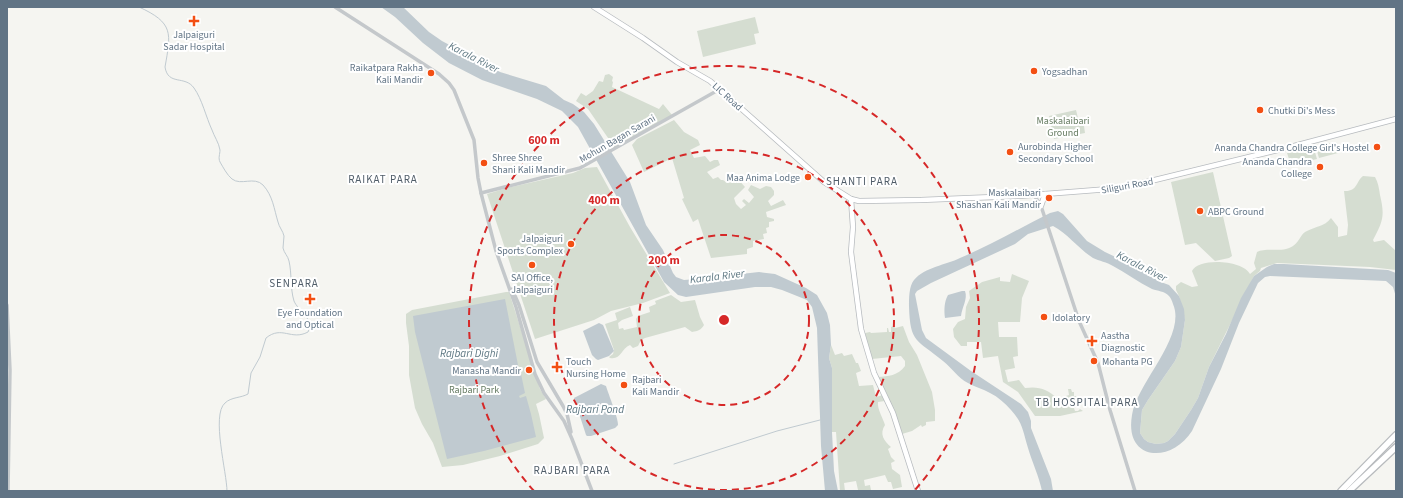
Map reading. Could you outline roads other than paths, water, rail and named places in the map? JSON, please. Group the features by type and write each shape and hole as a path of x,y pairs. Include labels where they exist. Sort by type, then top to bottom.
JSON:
{"highway":[{"path":"1340,491 1396,435"},
{"path":"1349,491 1396,447"}],"main road":[{"name":"LIC Road","path":"594,7 677,62 705,77 824,182 851,199"},
{"name":"Siliguri Road","path":"851,199 864,202 1034,195 1136,186 1396,119"},
{"path":"1042,208 1045,194"},
{"path":"851,199 853,236 851,246 861,329 874,373 893,413 918,491"}],"street":[{"path":"335,7 418,59 448,80 453,86 474,140 478,178 496,251 511,290 538,381 544,393 564,421 592,491"},
{"path":"339,7 345,12"},
{"name":"Mohun Bagan Sarani","path":"482,192 574,170 614,150 720,89"},
{"path":"1034,195 1042,208 1079,321 1098,363 1110,410 1135,491"},
{"path":"511,290 519,305 537,362 557,394 567,414 572,439"},
{"path":"7,305 10,370 8,491"}],"water":[{"path":"381,7 403,7 429,32 442,41 500,72 546,86 564,100 573,104 584,112 594,124 630,182 646,225 663,250 676,277 684,280 759,272 775,274 806,288 817,295 827,313 830,325 831,345 829,358 832,368 832,432 834,471 838,491 825,491 821,446 817,328 812,307 807,300 771,287 755,287 686,297 678,295 664,282 578,127 562,111 537,99 482,80 449,63"},
{"path":"1058,211 1063,214 1087,241 1105,252 1143,270 1158,281 1169,285 1179,296 1184,309 1185,320 1181,347 1175,361 1142,410 1140,433 1148,442 1156,444 1164,443 1175,434 1198,398 1209,367 1226,334 1241,298 1254,276 1267,267 1274,264 1284,264 1388,270 1396,273 1396,297 1393,287 1386,281 1265,277 1258,283 1239,323 1221,369 1192,431 1183,442 1173,449 1162,453 1151,453 1142,449 1135,442 1131,430 1132,415 1142,389 1160,360 1173,330 1175,317 1172,302 1167,294 1152,289 1111,265 1093,258 1064,233 1053,226 1028,234 1015,244 917,291 915,294 922,330 926,338 971,371 1021,404 1028,412 1031,421 1031,428 1051,479 1053,491 1042,491 1018,419 1009,407 996,396 964,381 917,340 911,328 909,296 912,283 924,272 972,253 1050,213"},
{"path":"965,291 966,297 961,316 945,318 944,312 948,295"},
{"name":"Rajbari Dighi","path":"505,299 519,370 513,372 514,376 521,374 525,393 519,396 520,398 526,396 536,437 447,459 415,332 413,316"},
{"path":"599,323 603,325 614,351 609,356 598,360 592,355 583,331"},
{"name":"Rajbari Pond","path":"601,384 606,386 618,425 615,428 587,436 574,398"}],"waterway":[{"path":"139,7 159,18 164,24 169,37 165,67 167,73 173,79 190,84 197,92 219,145 219,160 227,173 232,179 239,182 259,182 269,194 284,236 283,248 289,261 294,301 308,319 310,327 308,332 302,334 277,333 266,338 260,357 251,373 248,394 227,401 221,409 219,431 227,491"},
{"path":"674,464 777,431 820,420"}],"place":[{"name":"Jalpaiguri Sadar Hospital","path":"194,21"},
{"name":"Yogsadhan","path":"1034,71"},
{"name":"Raikatpara Rakha Kali Mandir","path":"431,73"},
{"name":"Chutki Di's Mess","path":"1260,110"},
{"name":"Ananda Chandra College Girl's Hostel","path":"1377,147"},
{"name":"Aurobinda Higher Secondary School","path":"1010,152"},
{"name":"Shree Shree Shani Kali Mandir","path":"484,163"},
{"name":"Ananda Chandra College","path":"1320,167"},
{"name":"Maa Anima Lodge","path":"808,177"},
{"name":"Maskalaibari Shashan Kali Mandir","path":"1049,198"},
{"name":"ABPC Ground","path":"1200,211"},
{"name":"Jalpaiguri Sports Complex","path":"571,244"},
{"name":"SAI Office, Jalpaiguri","path":"532,265"},
{"name":"Eye Foundation and Optical","path":"310,299"},
{"name":"Idolatory","path":"1044,317"},
{"name":"Aastha Diagnostic","path":"1092,341"},
{"name":"Mohanta PG","path":"1094,361"},
{"name":"Touch Nursing Home","path":"557,367"},
{"name":"Manasha Mandir","path":"529,370"},
{"name":"Rajbari Kali Mandir","path":"624,385"}],"district":[{"name":"RAIKAT PARA","path":"383,179"},
{"name":"SHANTI PARA","path":"862,181"},
{"name":"SENPARA","path":"294,283"},
{"name":"TB HOSPITAL PARA","path":"1087,402"},
{"name":"RAJBARI PARA","path":"572,470"}],"water label":[{"name":"Karala River","path":"474,57"},
{"name":"Karala River","path":"1142,266"},
{"name":"Karala River","path":"717,276"}],"park label":[{"name":"Maskalaibari Ground","path":"1063,126"},
{"name":"Rajbari Park","path":"474,389"}]}
